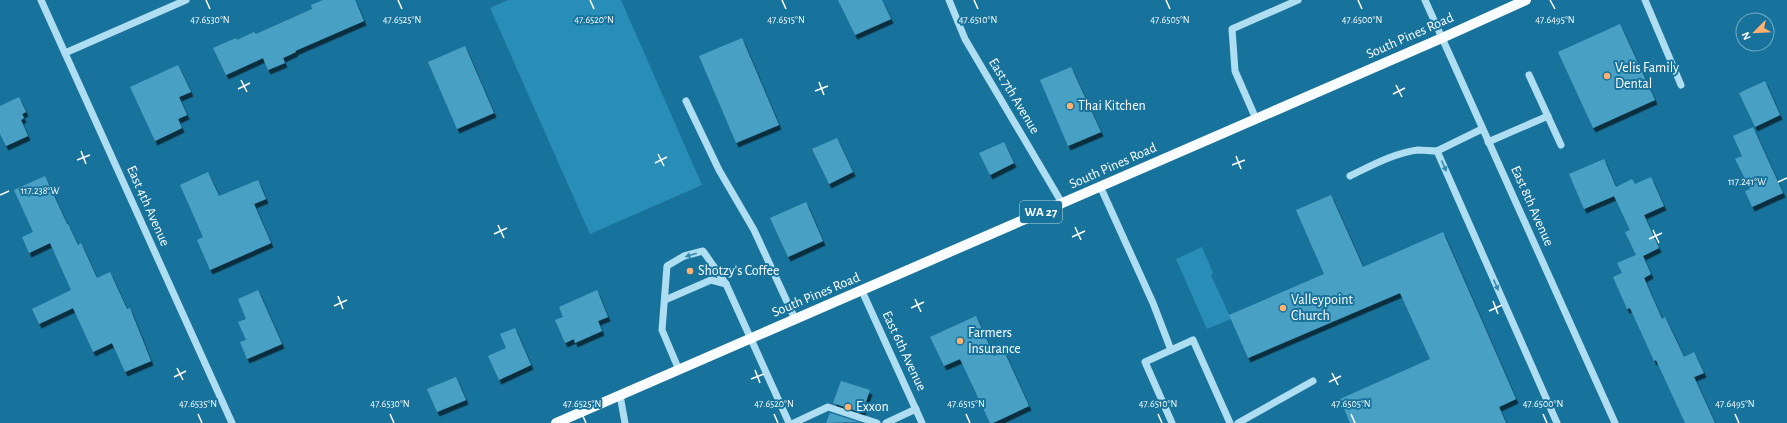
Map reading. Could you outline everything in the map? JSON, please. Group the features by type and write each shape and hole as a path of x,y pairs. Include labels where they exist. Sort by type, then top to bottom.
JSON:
{"main road":[{"name":"South Pines Road","path":"556,423 862,291 1526,0"}],"street":[{"name":"East 4th Avenue","path":"41,0 232,423"},
{"path":"65,53 186,0"},
{"name":"East 7th Avenue","path":"949,0 965,39 1062,203"},
{"path":"1256,119 1235,71 1232,30 1298,0"},
{"name":"East 8th Avenue","path":"1425,0 1615,423"},
{"path":"1645,0 1681,85"},
{"path":"1529,75 1561,145"},
{"path":"686,102 720,170 754,230 795,319"},
{"path":"1488,142 1548,116"},
{"path":"1350,176 1379,162 1402,154 1419,150 1437,151 1482,129"},
{"path":"1437,151 1557,423"},
{"path":"1100,186 1153,303 1171,350"},
{"path":"678,370 662,330 667,266 684,256 703,251 726,284 789,423"},
{"path":"665,300 711,280 726,284"},
{"name":"East 6th Avenue","path":"862,291 922,423"},
{"path":"1172,423 1145,362 1193,340 1230,423"},
{"path":"1238,423 1313,381"},
{"path":"620,395 626,423"},
{"path":"794,423 828,407 877,423"},
{"path":"886,423 916,409"}],"shaded area":[{"path":"508,0 621,0 702,185 590,234 490,8"},
{"path":"1202,247 1213,273 1211,275 1231,319 1207,329 1176,259"}],"building":[{"path":"323,0 355,0 364,21 295,51 296,52 283,58 285,63 268,70 263,58 226,75 213,48 236,38 237,40 254,32 256,34 312,9 311,5"},
{"path":"838,0 882,0 891,19 855,35"},
{"name":"Velis Family Dental","path":"1620,24 1655,100 1593,128 1558,52"},
{"path":"742,38 779,125 736,143 699,56"},
{"path":"465,46 494,113 457,129 428,62"},
{"path":"178,65 191,92 179,97 187,115 178,119 182,128 155,141 130,87"},
{"name":"Thai Kitchen","path":"1071,67 1101,132 1068,146 1040,80"},
{"path":"1765,81 1780,115 1755,127 1739,93"},
{"path":"19,97 26,112 22,114 24,118 21,120 28,136 6,146 0,134 0,106"},
{"path":"1753,127 1783,193 1752,207 1745,191 1750,189 1735,159 1742,156 1733,136"},
{"path":"837,138 853,172 829,184 812,149"},
{"path":"1004,142 1014,163 990,175 979,153"},
{"path":"1604,159 1616,187 1632,179 1635,184 1651,177 1664,206 1644,215 1659,248 1643,256 1651,274 1644,278 1662,319 1665,317 1684,357 1694,352 1704,373 1694,377 1715,423 1685,423 1656,360 1654,361 1630,308 1627,309 1613,277 1622,273 1617,263 1636,255 1625,232 1630,230 1614,196 1584,209 1569,174"},
{"path":"208,172 219,196 258,180 266,199 254,204 271,243 210,270 197,240 203,237 180,185"},
{"path":"45,176 67,224 78,245 81,243 97,278 110,272 127,309 130,308 151,361 125,372 112,343 93,352 73,308 39,324 32,309 71,290 50,243 29,253 22,237 33,232 14,190"},
{"name":"Valleypoint Church","path":"1331,195 1363,267 1443,232 1516,399 1499,407 1506,423 1350,423 1340,399 1430,359 1400,293 1248,358 1229,315 1324,274 1296,210"},
{"path":"806,202 823,241 788,257 770,218"},
{"path":"258,290 282,344 247,359 240,342 246,340 238,322 246,319 238,299"},
{"path":"597,290 608,317 598,321 602,331 575,343 574,339 565,343 555,320 563,317 559,307"},
{"path":"976,316 994,356 1004,351 1029,406 993,423 990,423 960,359 944,366 930,337"},
{"path":"515,328 531,365 499,380 488,356 506,348 500,334"},
{"path":"456,377 466,400 437,412 427,389"},
{"name":"Exxon","path":"841,381 870,390 862,413 833,403"},
{"path":"830,413 859,422 826,423"}],"place":[{"name":"Velis Family Dental","path":"1607,76"},
{"name":"Thai Kitchen","path":"1070,106"},
{"name":"Shotzy's Coffee","path":"690,271"},
{"name":"Valleypoint Church","path":"1283,308"},
{"name":"Farmers Insurance","path":"960,341"},
{"name":"Exxon","path":"848,407"}]}
